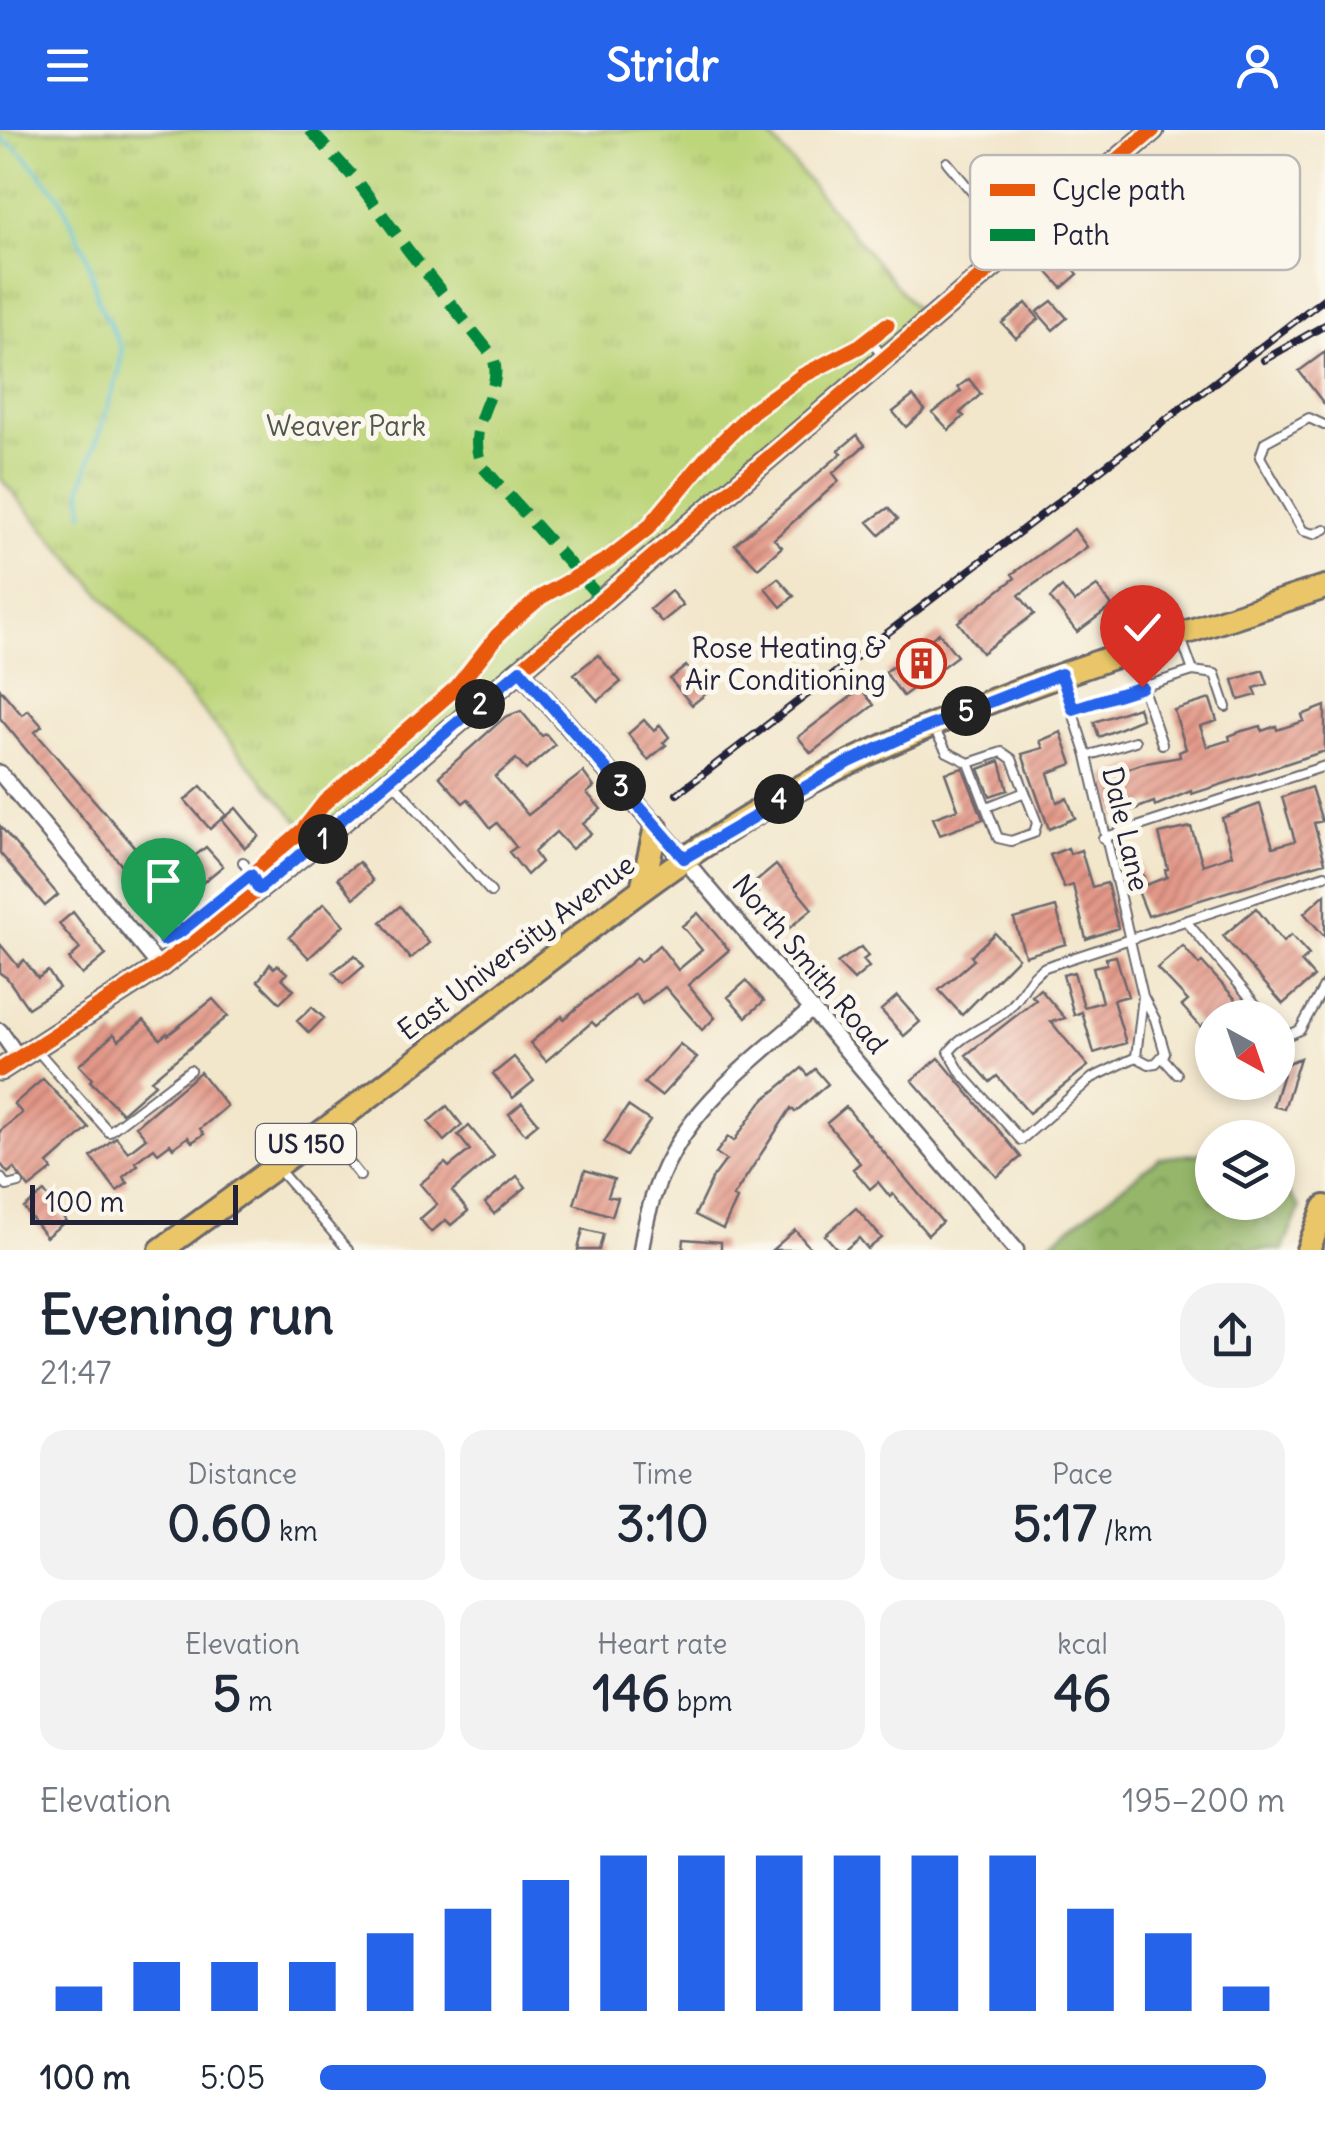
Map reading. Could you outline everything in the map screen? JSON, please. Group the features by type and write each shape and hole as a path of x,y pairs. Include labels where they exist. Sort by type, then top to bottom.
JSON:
{"main road":[{"path":"1123,155 1152,130"},
{"path":"0,1070 160,967 259,889 988,270"},
{"name":"East University Avenue","path":"161,1250 684,858 788,795 932,725 1061,674 1325,587"},
{"path":"642,889 656,827"},
{"path":"1308,1250 1325,1207"}],"street":[{"name":"North Smith Road","path":"520,670 1016,1250"},
{"path":"0,773 160,967"},
{"path":"642,1250 658,1182 689,1124 719,1088 812,1009"},
{"path":"0,1030 27,1053"}],"lane":[{"path":"947,162 970,190"},
{"path":"870,339 883,358"},
{"path":"1325,425 1309,418 1265,442 1260,457 1303,531 1314,534 1325,529"},
{"path":"1180,634 1193,671"},
{"path":"1130,650 1162,744"},
{"path":"1073,709 1193,671 1214,674 1226,707"},
{"name":"Dale Lane","path":"1061,674 1086,756 1143,996 1163,1042 1162,1057"},
{"path":"932,725 947,752 970,763 998,838 1011,841 1034,833 1037,823 1012,759 1002,752 970,763"},
{"path":"1086,756 1135,741"},
{"path":"1104,838 1325,766"},
{"path":"391,780 491,892"},
{"path":"986,807 1025,792"},
{"path":"243,862 259,889"},
{"path":"1177,1074 1162,1057 1149,1064 1136,1057 1092,1078 1021,1140 961,1073 949,1052 1014,1004 1032,975 1045,967 1325,876"},
{"path":"1186,920 1252,1000"},
{"path":"1295,1035 1325,985"},
{"name":"Dale Lane","path":"1136,1057 1143,996"},
{"path":"27,1053 109,1132 190,1070"},
{"path":"324,1130 360,1176"},
{"path":"276,1167 348,1250"},
{"path":"0,1177 7,1186 19,1183"}],"green space":[{"name":"Weaver Park","path":"0,130 765,130 926,321 314,839 0,478"},
{"path":"1195,1154 1195,1220 1295,1220 1295,1201 1300,1208 1283,1250 1041,1250 1159,1158"}],"building":[{"path":"1046,270 1075,270 1078,274 1062,288"},
{"path":"1052,301 1067,318 1053,330 1037,312"},
{"path":"1026,303 1039,319 1016,338 1002,323"},
{"path":"1325,352 1325,405 1299,371"},
{"path":"969,379 981,394 960,413 964,416 949,430 933,413 961,391 958,387"},
{"path":"913,396 925,410 906,427 893,412"},
{"path":"857,435 865,445 833,473 839,481 774,539 782,547 758,568 735,544 842,453 839,450"},
{"path":"888,508 898,519 880,535 868,522"},
{"path":"1074,529 1087,547 1019,595 1034,614 982,653 958,622 1015,578 1012,574"},
{"path":"778,578 794,596 781,607 765,588"},
{"path":"1097,586 1112,606 1077,632 1050,598 1062,587 1074,602"},
{"path":"671,591 683,605 662,622 650,609"},
{"name":"Rose Heating & Air Conditioning","path":"939,633 957,656 903,696 885,672"},
{"path":"598,655 621,682 598,701 574,674"},
{"path":"686,666 708,692 692,705 670,679"},
{"path":"1263,670 1268,684 1254,688 1257,695 1239,700 1233,680"},
{"path":"0,689 22,715 28,710 42,726 35,732 171,889 200,866 192,858 206,847 223,866 195,889 199,894 171,917 152,894 148,897 0,718"},
{"path":"861,689 874,705 811,753 798,737"},
{"path":"1210,699 1217,721 1200,726 1207,747 1230,740 1229,736 1242,731 1261,726 1262,731 1276,726 1277,730 1304,721 1302,715 1325,706 1325,751 1116,816 1105,777 1141,764 1180,757 1179,752 1186,749 1174,710"},
{"path":"1138,707 1142,719 1099,737 1094,722"},
{"path":"521,711 555,745 526,770 516,759 495,777 528,815 583,772 594,787 587,793 601,809 583,824 591,833 572,849 556,832 534,852 541,862 527,875 509,852 516,847 497,823 491,828 468,799 463,803 439,776 505,717"},
{"path":"644,720 654,731 660,725 669,737 663,743 666,745 648,760 628,734"},
{"path":"1061,732 1072,764 1048,773 1057,802 1067,798 1075,818 1049,829 1022,754 1043,748 1040,741"},
{"path":"1000,761 1008,790 990,796 979,769"},
{"path":"963,768 983,819 940,835 933,818 958,809 945,773"},
{"path":"201,786 226,815 210,829 185,800"},
{"path":"1311,787 1322,821 1314,823 1325,862 1148,916 1132,876 1128,877 1121,852 1135,848 1146,885 1167,877 1159,834 1191,827 1203,865 1232,855 1222,818 1260,804 1273,847 1295,841 1282,797"},
{"path":"236,808 259,836 245,848 222,820"},
{"path":"0,826 58,895 45,906 0,853"},
{"path":"1068,848 1070,854 1081,850 1092,887 1107,883 1118,928 1086,939 1073,885 1064,888 1050,855"},
{"path":"359,862 373,881 354,898 338,878"},
{"path":"776,865 812,909 787,930 751,886"},
{"path":"1325,894 1325,937 1304,913"},
{"path":"324,903 344,925 309,958 289,937"},
{"path":"400,906 429,943 410,959 381,922"},
{"path":"1056,907 1066,944 1025,956 1014,919"},
{"path":"1256,908 1283,942 1291,935 1309,955 1301,962 1314,977 1288,1000 1279,1000 1223,936"},
{"path":"73,912 106,955 82,975 69,959 80,949 59,924"},
{"path":"698,913 729,950 688,985 715,1018 702,1030 665,987 642,1004 635,994 596,1026 592,1022 546,1061 530,1043 636,958 640,962 659,945 678,970 702,950 682,926"},
{"path":"995,933 1018,958 962,1015 939,990 974,960 971,956"},
{"path":"0,944 18,966 24,960 38,978 48,971 59,988 28,1008 0,973"},
{"path":"1183,946 1236,1000 1195,1000 1195,1020 1182,1006 1188,1001 1157,968"},
{"path":"861,947 868,956 863,960 869,967 854,980 837,963"},
{"path":"355,955 364,966 343,984 333,972"},
{"path":"1116,956 1128,996 1113,1000 1126,1043 1094,1053 1082,1012 1074,1015 1063,975 1074,972 1084,1007 1102,1002 1093,967 1107,964 1106,958"},
{"path":"270,964 287,973 282,978 294,990 280,1003 258,981"},
{"path":"746,981 764,1001 746,1017 728,997"},
{"path":"1040,989 1065,1018 1051,1022 1088,1066 1029,1113 997,1076 990,1082 966,1055 1036,1000 1032,996"},
{"path":"897,996 920,1022 904,1036 881,1010"},
{"path":"213,999 228,1016 151,1080 155,1084 122,1113 79,1065 114,1034 119,1040 144,1020 160,1039"},
{"path":"312,1007 324,1018 309,1033 297,1021"},
{"path":"680,1044 697,1058 661,1096 644,1083"},
{"path":"514,1057 534,1081 513,1098 493,1074"},
{"path":"939,1058 1021,1157 997,1177 912,1080"},
{"path":"802,1068 808,1075 815,1069 828,1084 795,1112 791,1108 733,1197 737,1199 723,1229 695,1215 726,1160 716,1153 728,1137 734,1141 761,1102"},
{"path":"200,1072 227,1106 200,1129 204,1134 192,1142 188,1137 158,1153 154,1148 135,1162 138,1165 123,1177 128,1183 117,1191 91,1157 116,1137 128,1152 146,1138 136,1126"},
{"path":"43,1079 89,1128 48,1164 52,1170 29,1188 14,1168 8,1173 0,1163 0,1131 22,1113 14,1104"},
{"path":"1275,1100 1287,1100 1284,1109 1273,1106"},
{"path":"522,1103 538,1123 525,1134 509,1114"},
{"path":"447,1106 462,1125 444,1141 428,1122"},
{"path":"628,1106 650,1121 626,1156 604,1142"},
{"path":"846,1107 942,1222 928,1235 893,1194 890,1197 878,1182 870,1189 853,1169 860,1163 827,1123"},
{"path":"469,1126 494,1156 452,1191 468,1211 451,1225 446,1220 431,1232 420,1219 437,1204 420,1184 445,1163 449,1167 470,1150 458,1135"},
{"path":"585,1170 614,1179 608,1196 618,1198 612,1216 574,1204"},
{"path":"517,1176 526,1187 494,1214 485,1203"},
{"path":"44,1192 66,1221 46,1237 24,1208"},
{"path":"856,1208 882,1238 868,1249 859,1238 845,1250 838,1250 825,1235"},
{"path":"583,1229 603,1234 599,1250 578,1250"},
{"path":"795,1230 812,1250 772,1250"},
{"path":"684,1239 721,1242 721,1250 683,1250"}],"waterway":[{"path":"0,137 18,150"},
{"path":"22,153 59,196 87,255 99,303 122,349 119,372 82,485 83,513"}],"railway":[{"path":"677,794 1325,298"},
{"path":"1264,360 1325,325"}],"marked path":[{"path":"310,130 358,182 491,354 495,379 478,433 482,466 602,600"}],"cycle path":[{"path":"1124,155 1153,130"},
{"path":"0,1070 160,967 316,844 989,270"},
{"path":"254,873 303,830 325,802 457,687 516,618 541,597 610,558 648,528 708,456 753,411 802,376 860,346 887,325"}],"place":[{"name":"Rose Heating & Air Conditioning","path":"921,664"}],"route":[{"path":"163,940 180,932 251,875 259,889 520,670 684,858 845,764 1061,674 1073,709 1142,687"}]}
